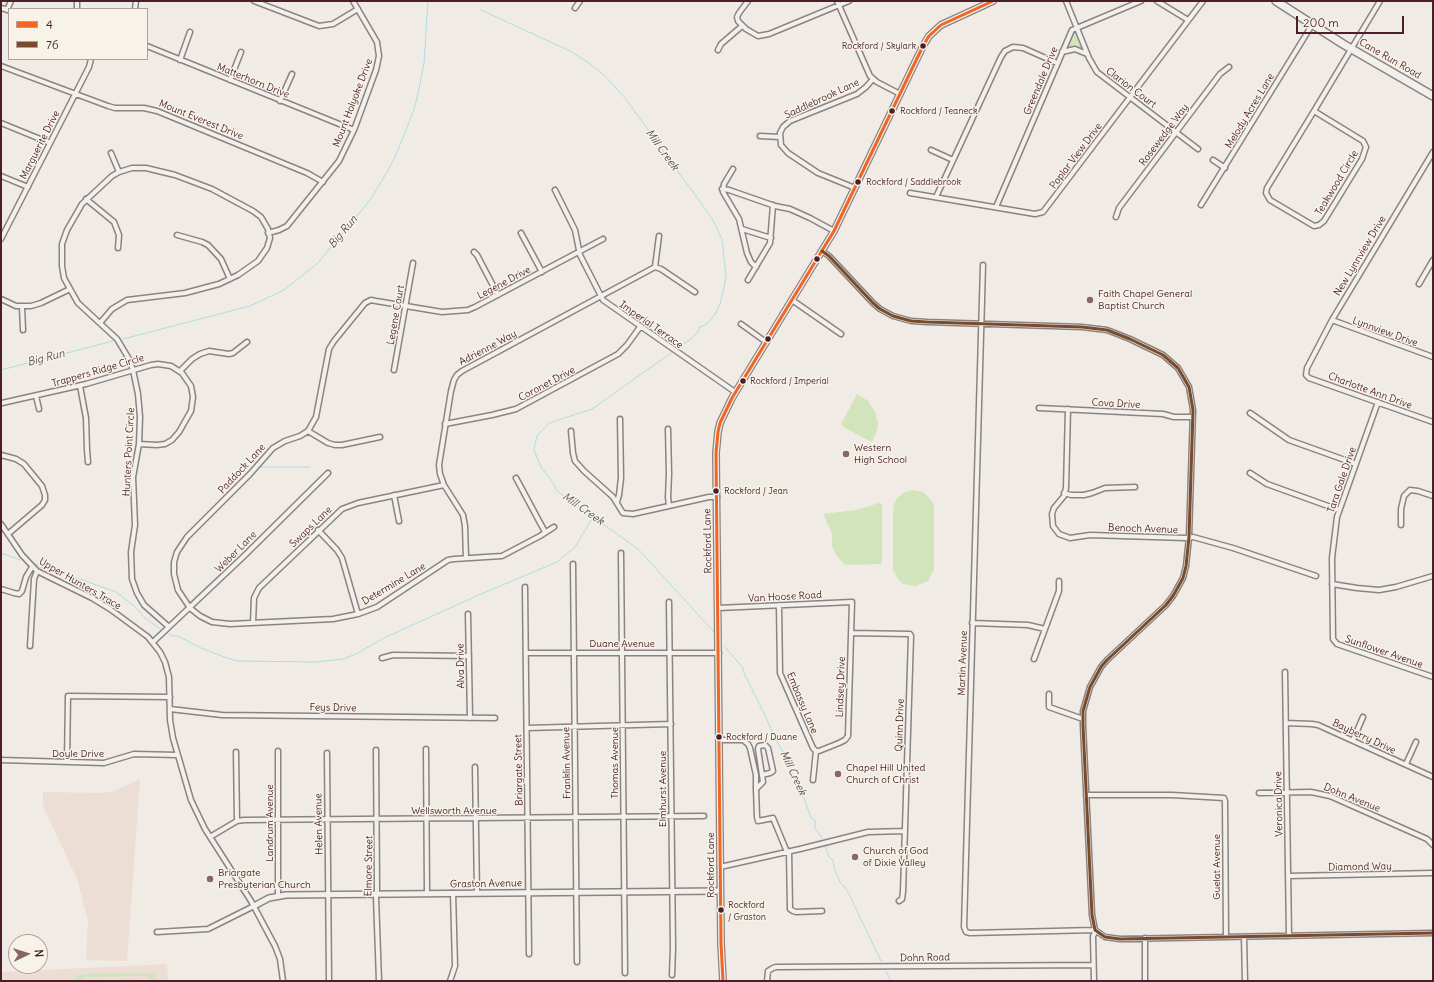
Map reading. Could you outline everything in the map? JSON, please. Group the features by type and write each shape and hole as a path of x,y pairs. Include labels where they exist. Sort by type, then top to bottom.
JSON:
{"highway":[{"name":"Cane Run Road","path":"1276,1 1312,25 1433,96"}],"main road":[{"name":"Rockford Lane","path":"723,981 720,943 720,740 716,453 718,432 725,410 735,392 834,231 923,46 934,30 948,21 992,1"}],"street":[{"path":"254,1 320,26 332,24 358,9"},
{"name":"Mount Holyoke Drive","path":"268,233 286,226 339,161 354,130 376,70 379,56 377,42 353,1"},
{"path":"575,8 580,1"},
{"path":"748,1 740,10 737,16 738,21 753,34 762,36 838,3 849,1"},
{"name":"Clarion Court","path":"1066,1 1087,54 1095,69 1101,76 1198,149"},
{"path":"1077,27 1141,1"},
{"path":"1157,1 1188,20"},
{"name":"Poplar View Drive","path":"910,193 1035,214 1044,211 1202,1"},
{"name":"Teakwood Circle","path":"1314,111 1363,141 1366,147 1362,159 1324,221 1319,225 1314,226 1270,200 1266,193 1267,188 1380,1"},
{"path":"838,3 868,74 873,79 900,94"},
{"path":"1,8 8,10"},
{"name":"Melody Acres Lane","path":"1201,205 1312,25"},
{"path":"718,50 721,44 742,26"},
{"name":"Greendale Drive","path":"996,207 1057,62 1072,30 1077,27"},
{"path":"180,60 190,32"},
{"name":"Matterhorn Drive","path":"148,46 354,130"},
{"path":"936,197 1001,57 1006,51 1014,47 1023,48 1057,62"},
{"path":"1062,52 1075,50 1087,54"},
{"path":"230,80 241,52"},
{"name":"Marguerite Drive","path":"1,237 76,94 92,60"},
{"name":"Mount Everest Drive","path":"1,66 115,108 140,107 156,111 307,173 323,182"},
{"name":"Rosewedge Way","path":"1116,217 1119,208 1176,132 1220,74 1229,67"},
{"path":"280,100 292,74"},
{"name":"Saddlebrook Lane","path":"780,137 783,127 790,121 857,94 873,79"},
{"path":"1,123 50,143"},
{"path":"760,136 780,137 781,145 788,153 818,173 855,188"},
{"path":"931,150 953,160"},
{"name":"New Lynnview Drive","path":"1306,372 1332,320 1433,152"},
{"path":"110,153 119,172"},
{"path":"1213,160 1224,168"},
{"name":"Hunters Point Circle","path":"169,627 144,605 137,593 132,579 131,552 135,525 133,477 139,444 139,409 133,370 129,359 118,340 78,303 70,289 64,278 62,266 62,244 67,230 86,199 106,180 119,172 132,168 149,169 175,175 212,189 253,211 261,218 268,233"},
{"path":"733,169 722,189 724,196 737,214 747,253 751,262 756,267"},
{"path":"1,176 28,187"},
{"path":"722,189 729,190 773,206 790,209 834,231"},
{"name":"Imperial Terrace","path":"555,190 575,230 580,251 589,274 601,297 606,303 735,392"},
{"path":"86,199 112,220 116,226 119,236 118,248"},
{"path":"748,280 770,245 773,206"},
{"path":"742,229 771,238"},
{"path":"100,323 112,309 127,300 185,293 219,284 238,275 261,258 270,238 268,233"},
{"path":"521,234 542,272"},
{"path":"177,235 208,245 220,259 230,279"},
{"path":"659,236 655,267 661,269 695,292"},
{"name":"Legene Drive","path":"405,306 442,312 459,311 476,307 603,239"},
{"path":"474,252 498,295"},
{"path":"822,252 829,256 873,303 880,309 893,316 911,321 1089,327 1106,330 1163,355 1178,368 1189,387 1192,399 1192,417 1189,537 1186,566 1179,586 1166,605 1107,660 1101,667 1086,698 1083,719 1086,795 1092,915 1096,931 1105,937 1114,939 1433,933"},
{"path":"1419,284 1433,260"},
{"name":"Legene Court","path":"394,370 413,263"},
{"name":"Martin Avenue","path":"983,265 964,929 966,932 970,933 1096,931"},
{"name":"Adrienne Way","path":"466,558 464,519 444,485 440,474 439,465 452,384 458,373 655,267"},
{"path":"1,299 22,307 41,303 70,289"},
{"path":"792,300 841,334"},
{"path":"380,438 335,445 314,436 308,431 316,417 327,354 334,341 362,305 368,301 405,306"},
{"path":"22,307 24,330"},
{"name":"Lynnview Drive","path":"1332,320 1433,357"},
{"path":"741,324 766,342"},
{"name":"Coronet Drive","path":"445,424 516,409 618,354 625,349 640,327"},
{"path":"139,444 165,444 172,440 179,432 191,411 193,397 191,386 180,372 192,359 209,351 229,354 233,353 248,342"},
{"name":"Trappers Ridge Circle","path":"2,404 80,386 158,364 167,365 180,372"},
{"name":"Charlotte Ann Drive","path":"1306,372 1306,375 1309,378 1433,422"},
{"path":"80,386 86,418 86,450 88,462"},
{"path":"36,396 39,409"},
{"name":"Tara Gale Drive","path":"1333,638 1333,547 1339,510 1378,402"},
{"name":"Cova Drive","path":"1039,408 1095,412 1163,414 1174,417 1192,417"},
{"path":"1068,409 1066,488 1064,493 1071,495 1084,495 1105,488 1136,487"},
{"path":"1250,413 1289,440 1356,464"},
{"path":"617,502 621,468 620,419"},
{"path":"668,429 668,497 670,506"},
{"name":"Paddock Lane","path":"190,608 178,590 174,574 175,557 182,543 250,474 273,448 308,431"},
{"path":"571,431 575,462 613,497 622,512 626,514 650,511 709,497 717,497"},
{"path":"1,455 16,459 24,464 42,486 45,495 45,500 42,505 8,534"},
{"name":"Weber Lane","path":"153,642 190,608 328,473"},
{"path":"1250,473 1267,484 1339,510"},
{"path":"516,478 545,532"},
{"name":"Swaps Lane","path":"253,623 253,603 256,592 335,514 346,507 358,503 444,485"},
{"path":"1401,525 1401,509 1404,496 1410,490 1433,496"},
{"name":"Benoch Avenue","path":"1064,493 1064,496 1053,511 1052,519 1053,526 1057,531 1066,537 1090,535 1193,537 1227,546 1316,576"},
{"path":"394,495 399,521"},
{"name":"Upper Hunters Trace","path":"1,524 32,567 106,607 140,630 153,642 163,657 170,680 171,729 177,755 193,804 200,821 254,906 279,953 283,981"},
{"name":"Determine Lane","path":"190,608 200,616 212,622 230,624 322,620 358,614 376,607 448,560 502,556 554,527"},
{"path":"318,530 337,550 342,558 358,614"},
{"name":"Thomas Avenue","path":"621,553 625,973"},
{"name":"Franklin Avenue","path":"573,564 577,962"},
{"path":"1,589 14,594 19,594 22,591 26,577 32,567"},
{"path":"30,646 34,579 37,571"},
{"path":"1332,584 1379,590 1396,587 1433,576"},
{"path":"1034,659 1060,591 1059,581"},
{"name":"Briargate Street","path":"525,587 529,954"},
{"name":"Elmhurst Avenue","path":"669,602 672,816 672,975"},
{"name":"Van Hoose Road","path":"718,608 852,602"},
{"name":"Lindsey Drive","path":"816,751 845,740 848,736 852,602"},
{"name":"Embassy Lane","path":"779,605 780,673 813,748 816,751"},
{"name":"Alva Drive","path":"468,614 470,718"},
{"path":"972,623 1028,625 1045,629"},
{"name":"Quinn Drive","path":"851,633 910,634 905,831"},
{"name":"Sunflower Avenue","path":"1333,638 1337,644 1433,677"},
{"name":"Duane Avenue","path":"526,653 719,653"},
{"path":"382,658 393,655 469,656"},
{"name":"Veronica Drive","path":"1285,672 1288,936"},
{"path":"1049,694 1049,707 1083,719"},
{"path":"67,762 68,696 170,697"},
{"name":"Feys Drive","path":"170,709 222,715 495,718"},
{"path":"1353,740 1363,717"},
{"name":"Bayberry Drive","path":"1286,723 1318,725 1433,777"},
{"path":"527,728 623,727 671,724"},
{"path":"720,740 743,740 750,748 756,775 758,821 773,818 788,852 790,909 796,912 822,911"},
{"path":"1406,764 1416,742"},
{"path":"756,789 763,782 758,749 759,746 764,745 768,748 773,771 762,775"},
{"path":"426,749 427,893"},
{"name":"Elmore Street","path":"376,750 379,981"},
{"name":"Landrum Avenue","path":"278,751 278,895"},
{"path":"813,780 816,751"},
{"path":"236,752 237,821"},
{"name":"Helen Avenue","path":"327,753 329,981"},
{"name":"Doyle Drive","path":"1,760 104,763 134,754 177,755"},
{"path":"476,767 476,893"},
{"name":"Dohn Avenue","path":"1259,793 1316,792 1330,796 1427,840 1433,845"},
{"name":"Guelat Avenue","path":"1086,795 1172,795 1224,798 1226,937"},
{"name":"Wellsworth Avenue","path":"210,837 237,821 704,816"},
{"path":"720,867 868,832 905,831 902,899 898,901"},
{"name":"Diamond Way","path":"1288,876 1433,873"},
{"name":"Graston Avenue","path":"254,906 268,898 278,895 720,891"},
{"path":"450,981 455,966 453,893"},
{"path":"157,932 208,929 254,906"},
{"path":"1094,981 1093,936 1096,931"},
{"path":"1244,937 1245,981"},
{"path":"1145,938 1145,981"},
{"name":"Dohn Road","path":"767,981 768,971 776,967 1094,965"}],"shaded area":[{"path":"140,779 127,961 86,960 88,920 77,879 43,806 43,792 102,793 114,791"},
{"path":"167,964 168,981 1,981 1,972 8,972 8,974 48,974 48,970"}],"green space":[{"path":"1076,31 1083,49 1075,47 1066,48 1071,34"},
{"path":"857,394 868,401 875,412 878,424 872,442 845,428 841,424"},
{"path":"912,490 923,492 934,505 934,569 928,581 916,586 903,584 893,570 894,504 898,497 905,492"},
{"path":"879,503 882,504 882,564 845,565 837,556 832,546 832,533 823,514 856,510"},
{"path":"155,973 155,976 153,976 158,981 146,976 86,977 77,981 72,981 77,976 85,974"}],"waterway":[{"name":"Big Run","path":"123,339 250,306 284,290 317,264 371,199 395,157 414,110 419,89 424,63 428,1"},
{"name":"Mill Creek","path":"481,10 570,51 589,63 606,77 625,98 711,217 722,240 726,275 720,304 715,315 707,324 700,327 692,338 678,348"},
{"name":"Big Run","path":"1,370 113,341"},
{"name":"Mill Creek","path":"671,353 592,409 549,423 537,436 534,450 541,467 552,481 557,491 638,549 714,632"},
{"path":"260,467 310,467"},
{"path":"190,602 242,554 319,478"},
{"path":"169,634 172,636 178,636 201,648 237,661 316,662 343,659 356,654 384,638 481,594 557,562 575,547 593,517"},
{"path":"1,553 20,560"},
{"path":"36,564 52,571 60,572 116,592 160,629"},
{"name":"Mill Creek","path":"725,647 743,668 776,740 785,755 811,818 815,820 815,828 822,838"},
{"name":"Mill Creek","path":"825,845 829,857 833,860 834,868 840,882 847,890 881,961"},
{"name":"Mill Creek","path":"886,971 891,981"}],"transit line":[{"name":"4","path":"723,981 721,943 716,453 720,423 732,398 834,231 929,36 941,25 993,1"},
{"name":"76","path":"822,251 829,256 873,303 880,309 893,316 911,321 1082,327 1107,330 1163,355 1178,368 1189,387 1193,410 1189,537 1186,566 1183,578 1166,605 1101,667 1090,687 1083,711 1092,915 1095,930 1105,937 1120,939 1433,933"}],"place":[{"name":"Rockford / Skylark","path":"923,46"},
{"name":"Rockford / Teaneck","path":"892,111"},
{"name":"Rockford / Saddlebrook","path":"858,182"},
{"name":"Faith Chapel General Baptist Church","path":"1090,300"},
{"name":"Rockford / Imperial","path":"743,381"},
{"name":"Western High School","path":"846,454"},
{"name":"Rockford / Jean","path":"716,491"},
{"name":"Rockford / Duane","path":"719,737"},
{"name":"Chapel Hill United Church of Christ","path":"838,774"},
{"name":"Church of God of Dixie Valley","path":"855,857"},
{"name":"Briargate Presbyterian Church","path":"210,879"},
{"name":"Rockford / Graston","path":"721,910"}]}
